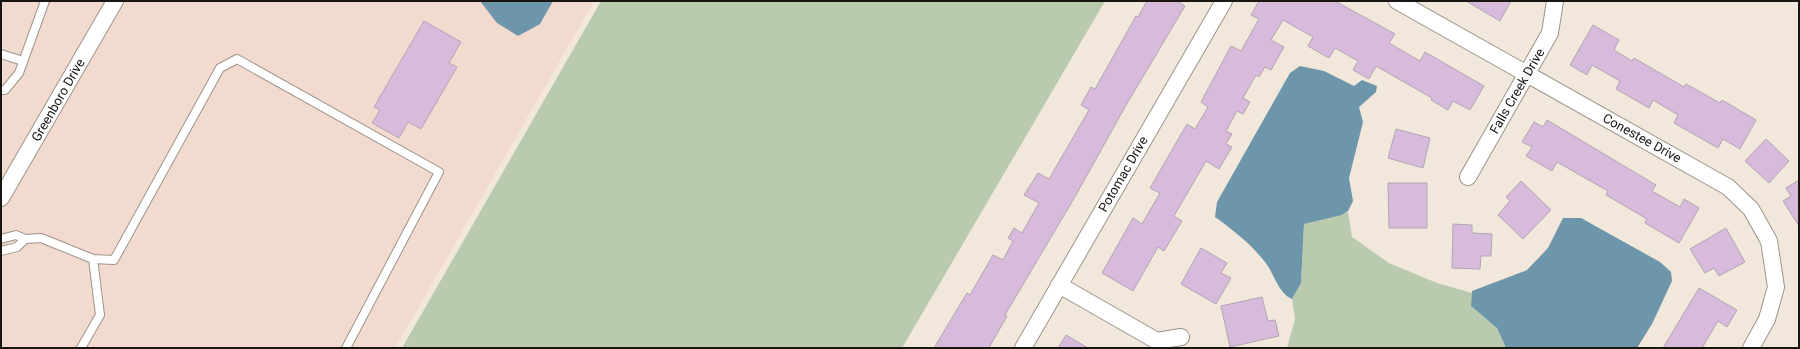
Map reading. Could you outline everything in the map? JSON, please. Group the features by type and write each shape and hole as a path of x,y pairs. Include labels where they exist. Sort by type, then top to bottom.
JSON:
{"street":[{"name":"Greenboro Drive","path":"1,198 115,1"},
{"name":"Potomac Drive","path":"1023,348 1224,1"},
{"name":"Conestee Drive","path":"1397,1 1728,187 1751,209 1769,241 1776,287 1767,319 1751,348"},
{"name":"Falls Creek Drive","path":"1468,177 1550,33 1555,1"},
{"path":"1059,285 1157,341 1181,337"}],"lane":[{"path":"1,90 5,90 19,72 45,1"},
{"path":"1,54 23,61"},
{"path":"1,239 16,235 25,238 41,238 93,259 114,260 220,68 237,59 439,172 346,348"},
{"path":"1,251 17,247 25,238"},
{"path":"81,348 100,315 93,259"}],"shaded area":[{"path":"1,1 594,1 395,348 1,348"}],"green space":[{"path":"601,1 1105,1 902,348 402,348"},
{"path":"1348,212 1352,237 1389,263 1437,283 1472,293 1471,306 1497,328 1506,348 1287,348 1295,319 1292,299 1301,283 1304,224 1342,215"}],"water":[{"path":"480,1 553,1 540,24 518,36 497,23"},
{"path":"1300,66 1324,71 1354,86 1362,80 1377,86 1376,92 1359,107 1363,122 1349,178 1353,201 1348,211 1342,215 1304,224 1301,283 1292,299 1280,288 1260,255 1235,232 1215,217 1217,202 1290,73"},
{"path":"1563,218 1581,218 1660,262 1671,272 1672,281 1652,324 1637,348 1506,348 1497,328 1471,306 1472,291 1527,270 1548,248"}],"building":[{"path":"1147,1 1177,1 1185,6 1005,315 1007,316 989,348 934,348 967,293 970,295 993,255 1003,260 1013,241 1008,238 1014,228 1022,233 1039,203 1024,195 1038,173 1049,179 1089,110 1081,105 1091,87 1095,89 1136,16 1138,17"},
{"path":"1259,1 1335,1 1395,34 1389,43 1420,61 1425,52 1484,86 1470,110 1453,101 1448,110 1431,100 1432,98 1376,66 1369,79 1353,70 1358,61 1335,48 1329,58 1308,46 1313,37 1283,20 1271,40 1284,47 1271,70 1265,67 1259,77 1256,75 1243,98 1250,102 1243,114 1237,111 1226,131 1232,134 1226,144 1232,147 1219,169 1206,161 1174,216 1182,221 1164,251 1158,247 1133,291 1102,273 1133,218 1142,224 1160,193 1150,188 1187,124 1195,129 1208,107 1201,102 1231,46 1241,51 1259,19 1251,15"},
{"path":"1466,1 1511,1 1500,21"},
{"path":"424,21 461,42 449,63 457,67 421,129 408,122 399,138 372,123 380,110 374,107"},
{"path":"1593,25 1619,40 1614,50 1632,61 1634,58 1684,87 1686,84 1720,103 1722,100 1756,120 1740,149 1723,139 1718,148 1674,123 1678,115 1653,100 1649,108 1616,89 1620,81 1592,65 1587,75 1570,65"},
{"path":"1547,120 1656,185 1652,191 1680,207 1684,199 1699,208 1679,243 1645,223 1647,219 1606,195 1608,191 1557,162 1552,171 1526,156 1532,147 1522,142 1534,122 1543,127"},
{"path":"1396,129 1430,138 1423,168 1388,158"},
{"path":"1766,139 1789,161 1769,183 1745,161"},
{"path":"1799,180 1799,226 1783,201 1791,196 1786,188"},
{"path":"1521,181 1551,210 1523,239 1498,215 1510,201 1506,197"},
{"path":"1388,183 1427,183 1427,228 1389,228"},
{"path":"1453,224 1472,225 1472,233 1492,234 1491,256 1481,256 1480,269 1452,268"},
{"path":"1726,228 1745,262 1719,276 1714,268 1705,273 1690,249"},
{"path":"1201,248 1227,263 1221,273 1231,278 1216,304 1181,284"},
{"path":"1699,288 1737,310 1727,327 1718,321 1702,348 1663,348"},
{"path":"1262,297 1268,321 1275,320 1279,336 1230,347 1221,306"},
{"path":"1066,335 1088,348 1058,348"}]}
